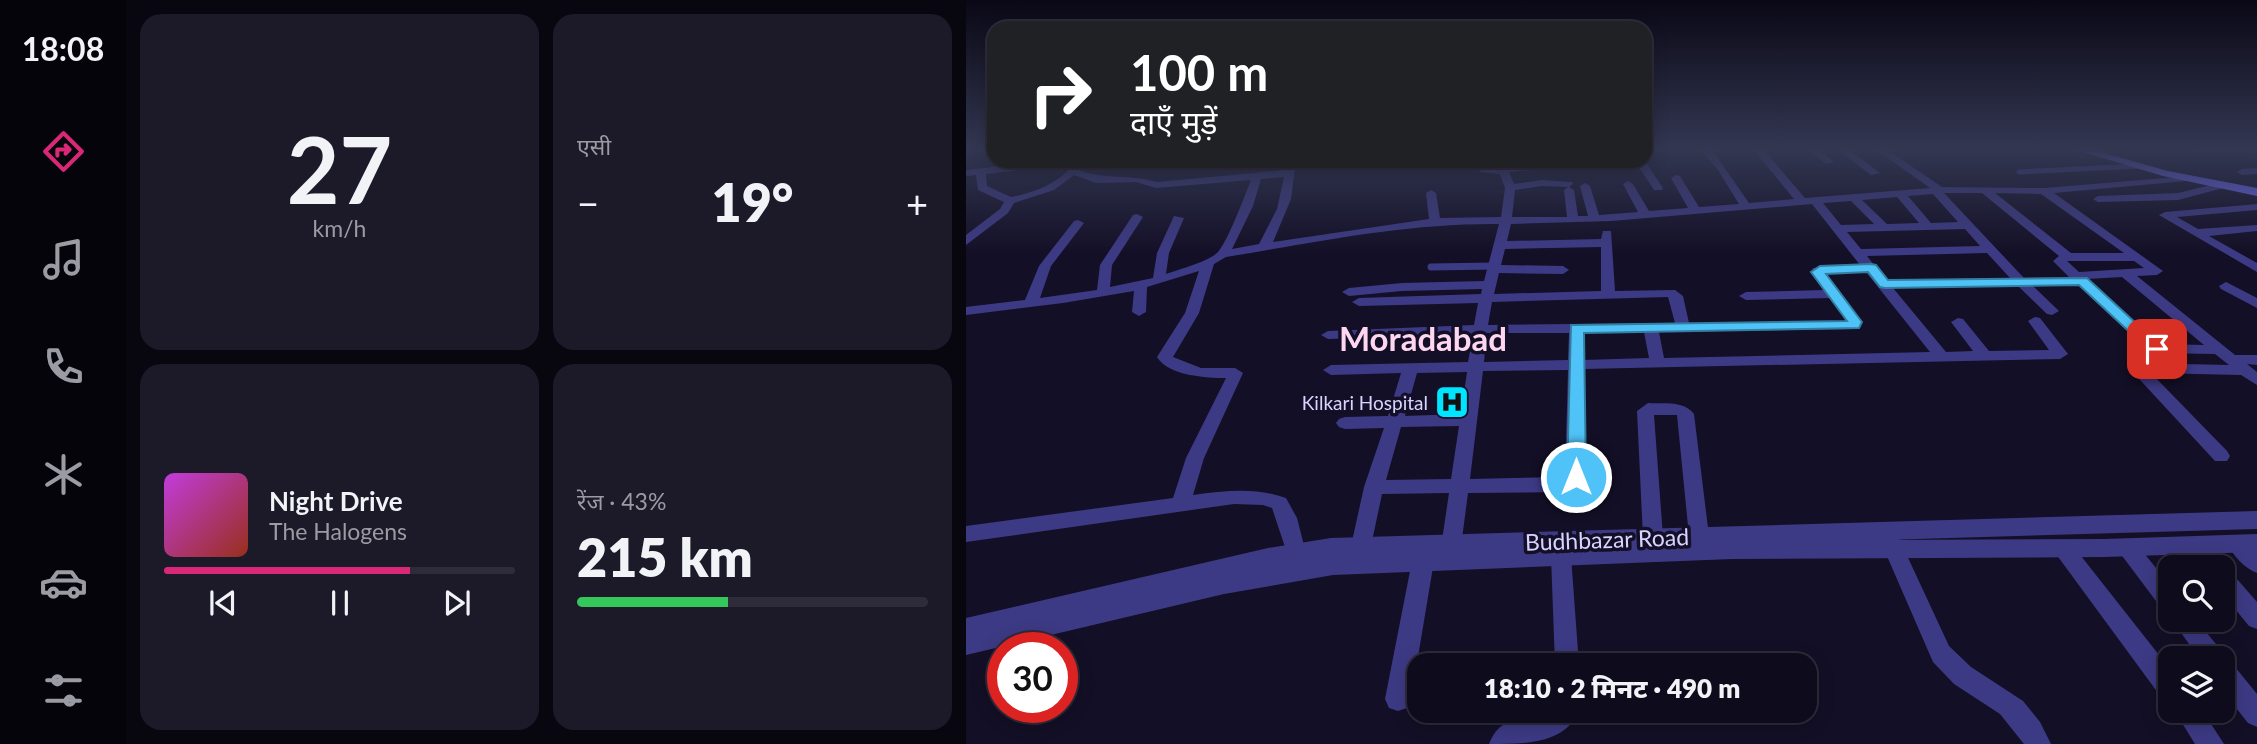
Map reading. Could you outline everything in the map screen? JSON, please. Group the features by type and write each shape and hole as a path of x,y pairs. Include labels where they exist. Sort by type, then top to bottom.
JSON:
{"main road":[{"path":"2216,184 2257,192"}],"street":[{"path":"982,184 982,188 1010,201 1035,195 1051,184"},
{"path":"1152,184 1170,184"},
{"path":"1223,254 1247,206 1254,184"},
{"path":"1264,247 1279,220 1290,184"},
{"path":"1451,552 1481,329 1506,221 1508,184"},
{"path":"1510,188 1537,184"},
{"path":"1547,184 1568,187 1573,220"},
{"path":"1628,184 1645,215"},
{"path":"1655,184 1658,188"},
{"path":"1679,184 1696,212"},
{"path":"1731,184 1746,208"},
{"path":"1793,184 1839,229 1941,356"},
{"path":"1928,184 2052,311"},
{"path":"966,311 1103,292 1141,284 1208,264 1223,254 1435,222 1573,220 1746,208 1937,190 2044,191 2124,184"},
{"path":"2098,199 2159,198 2211,190 2223,185"},
{"path":"1585,186 1601,218 1607,243 1608,295"},
{"path":"2244,189 2246,194 2257,199"},
{"path":"1984,190 2068,257"},
{"path":"1885,284 2021,282 2157,271 2044,191"},
{"path":"1431,193 1435,222"},
{"path":"1899,193 1928,226"},
{"path":"1854,198 1883,227"},
{"path":"966,241 1004,211 1010,201"},
{"path":"2256,267 2165,214 2257,207"},
{"path":"1103,292 1106,265 1137,217"},
{"path":"1158,279 1163,253 1178,218"},
{"path":"1031,303 1045,266 1078,223"},
{"path":"1839,229 1967,225"},
{"path":"2196,233 2257,228"},
{"path":"1500,245 1607,243"},
{"path":"1859,253 1991,249"},
{"path":"2137,257 2068,257 2059,261 2157,349 2242,364"},
{"path":"1181,504 1195,458 1234,379 1234,373 1199,373 1167,361 1165,357 1192,313 1208,264"},
{"path":"1495,267 1563,270"},
{"path":"1328,335 1481,329 1854,325 1855,322 1818,271 1871,268"},
{"path":"2126,274 2242,364"},
{"path":"1139,312 1141,284"},
{"path":"2226,286 2257,304"},
{"path":"1354,297 1489,291 1674,294 1683,328"},
{"path":"1746,296 1834,294"},
{"path":"1331,370 2060,354 2035,321"},
{"path":"1958,322 1985,356"},
{"path":"1374,487 1563,485 1574,481 1576,328"},
{"path":"1651,328 1657,363"},
{"path":"2221,456 2137,368 2242,364"},
{"path":"1347,553 1374,487 1411,368"},
{"path":"1653,537 1647,409 1681,410 1686,414 1699,536"},
{"path":"1345,424 1468,420"},
{"path":"966,534 1234,497 1264,498 1279,503 1287,518 1296,553"},
{"name":"Budhbazar Road","path":"1552,551 1653,537 1699,536 2068,540 2257,520"},
{"path":"1890,540 1949,666 1959,676 2003,700 2015,710 2028,725 2038,744"},
{"name":"Budhbazar Road","path":"966,630 1296,553 1731,550 1890,540"},
{"path":"2068,540 2158,671"},
{"name":"Budhbazar Road","path":"2068,540 2127,547 2247,543"},
{"path":"2247,543 2257,564"},
{"path":"2195,545 2203,555"},
{"path":"2127,547 2158,578"},
{"path":"1552,551 1565,653"},
{"name":"Budhbazar Road","path":"966,643 1347,553 1423,561 1451,552"},
{"path":"1398,699 1423,561"},
{"path":"2235,593 2257,619"},
{"path":"2192,632 2204,646"},
{"path":"2235,687 2257,715"},
{"path":"1502,744 1512,733 1544,733 1560,723"},
{"path":"2196,723 2211,744"}],"lane":[{"path":"1431,267 1495,267"}],"place":[{"name":"Kilkari Hospital","path":"1452,402"}],"district":[{"name":"Moradabad","path":"1423,338"}],"route":[{"path":"1576,477 1576,328 1854,325 1856,323 1818,272 1820,270 1871,268 1885,284 2082,281 2157,349"}]}
